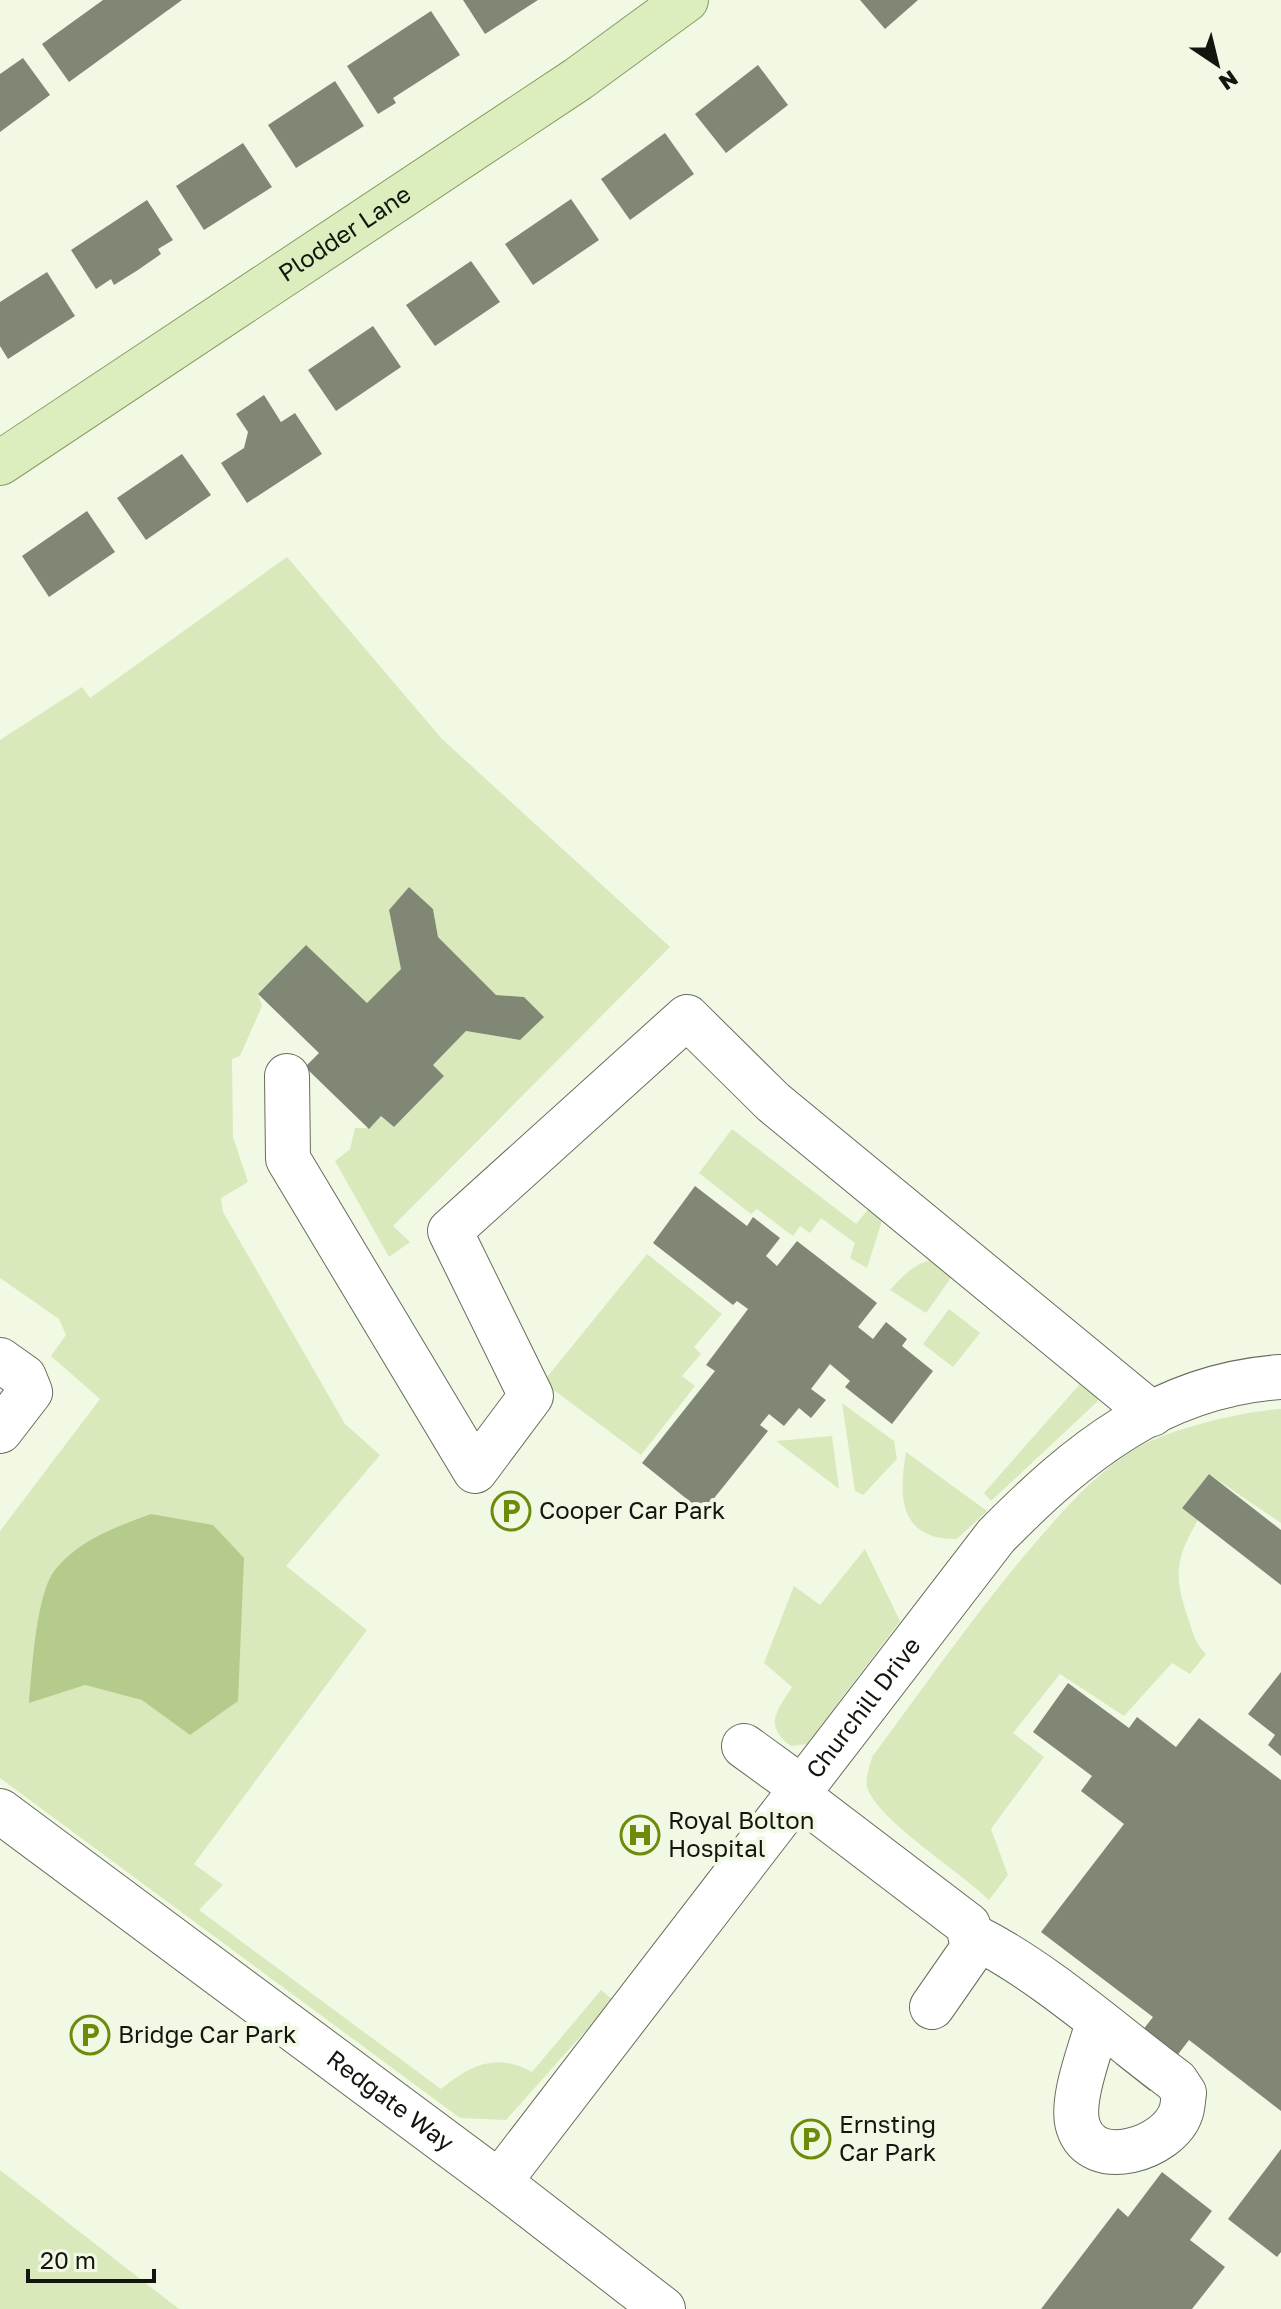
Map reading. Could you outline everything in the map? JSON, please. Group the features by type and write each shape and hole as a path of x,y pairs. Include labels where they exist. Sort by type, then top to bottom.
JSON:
{"main road":[{"name":"Plodder Lane","path":"0,463 578,79 686,0"}],"street":[{"path":"287,1076 288,1159 475,1471 531,1396 450,1231 687,1017 773,1102 1152,1414"},
{"path":"0,1360 24,1377 30,1392 0,1431"},
{"name":"Churchill Drive","path":"499,2182 996,1536 1053,1478 1101,1441 1152,1414 1216,1387 1281,1377"},
{"path":"744,1746 959,1916 973,1936 1005,1953 1098,2022"},
{"name":"Redgate Way","path":"0,1811 499,2182 663,2309"},
{"path":"932,2007 967,1961 973,1948 973,1936"}],"shaded area":[{"path":"287,557 442,739 670,947 393,1226 410,1242 389,1257 335,1161 350,1149 355,1128 369,1128 381,1116 394,1127 444,1076 433,1065 466,1031 520,1040 543,1017 524,997 496,995 438,937 433,909 409,887 389,910 401,969 367,1003 306,945 258,994 262,1006 240,1056 232,1059 233,1137 248,1182 221,1198 223,1212 345,1424 380,1455 286,1566 367,1630 194,1864 223,1885 199,1910 441,2089 462,2073 484,2064 507,2063 532,2072 601,1990 613,2000 506,2120 460,2118 0,1778 0,1531 100,1399 51,1356 66,1335 59,1319 0,1278 0,740 82,687 90,698"},
{"path":"732,1129 856,1224 876,1200 886,1208 867,1268 850,1258 855,1243 821,1218 810,1233 800,1226 793,1236 757,1209 751,1214 699,1173"},
{"path":"647,1254 722,1314 694,1347 701,1354 682,1376 695,1386 641,1455 543,1382"},
{"path":"939,1258 958,1268 926,1313 890,1290 912,1269"},
{"path":"949,1309 980,1333 953,1367 923,1344"},
{"path":"1063,1366 1097,1386 1098,1401 991,1501 984,1493 1079,1385"},
{"path":"842,1403 894,1441 897,1459 863,1495 855,1491"},
{"path":"1281,1409 1281,1523 1209,1474 1182,1507 1198,1520 1184,1547 1179,1581 1194,1635 1206,1654 1190,1674 1172,1663 1124,1716 1060,1674 1013,1733 1044,1757 991,1829 1008,1875 989,1900 886,1815 867,1787 872,1757 1009,1574 1066,1508 1106,1470 1135,1449 1186,1428 1227,1417"},
{"path":"832,1436 839,1489 776,1441"},
{"path":"906,1452 987,1511 957,1539 924,1532 907,1513 903,1485"},
{"path":"151,1514 213,1525 244,1558 238,1701 190,1735 142,1700 85,1685 29,1703 39,1614 55,1570 87,1543"},
{"path":"865,1549 900,1621 807,1744 791,1746 777,1731 775,1718 792,1687 764,1663 794,1586 820,1605"},
{"path":"0,2170 179,2309 0,2309"}],"building":[{"path":"103,0 182,0 69,82 42,44"},
{"path":"463,0 538,0 485,34"},
{"path":"860,0 918,0 885,29"},
{"path":"431,11 460,55 393,98 396,103 378,114 347,66"},
{"path":"23,58 50,95 0,132 0,74"},
{"path":"758,65 788,105 726,153 695,114"},
{"path":"335,81 364,126 296,168 268,125"},
{"path":"665,133 694,174 630,220 601,179"},
{"path":"243,143 272,187 204,230 176,186"},
{"path":"571,199 599,240 533,285 505,244"},
{"path":"147,200 173,240 158,249 161,254 138,270 114,285 111,279 96,289 71,250"},
{"path":"471,261 500,302 435,346 406,305"},
{"path":"47,272 75,316 8,359 0,346 0,302"},
{"path":"373,326 401,367 336,411 308,370"},
{"path":"264,395 281,422 295,413 322,454 247,503 221,463 244,448 248,432 236,414"},
{"path":"182,454 211,495 146,540 117,498"},
{"path":"87,511 115,552 49,597 22,556"},
{"path":"409,887 433,909 438,937 496,995 524,997 544,1017 520,1040 466,1031 433,1065 444,1076 394,1127 381,1116 369,1129 305,1067 319,1053 258,994 306,945 367,1003 401,969 389,910"},
{"path":"695,1186 747,1226 753,1217 780,1238 766,1256 777,1266 797,1241 877,1303 858,1327 873,1339 886,1322 907,1339 902,1346 933,1371 892,1424 845,1387 850,1381 830,1364 811,1389 826,1400 811,1418 799,1408 784,1426 769,1414 760,1425 768,1431 703,1512 642,1463 715,1371 706,1365 748,1309 737,1301 733,1305 653,1243"},
{"path":"1209,1474 1281,1530 1281,1585 1182,1508"},
{"path":"1281,1672 1281,1756 1268,1745 1275,1735 1248,1714"},
{"path":"1068,1683 1129,1728 1137,1717 1176,1747 1199,1718 1281,1780 1281,2111 1189,2040 1150,2091 1116,2064 1153,2017 1041,1932 1124,1824 1081,1791 1092,1776 1033,1732"},
{"path":"1281,2149 1281,2252 1277,2257 1228,2219"},
{"path":"1162,2172 1212,2211 1190,2240 1225,2267 1192,2309 1041,2309 1118,2208 1128,2217"}],"place":[{"name":"Cooper Car Park","path":"511,1511"},
{"name":"Royal Bolton Hospital","path":"640,1835"},
{"name":"Bridge Car Park","path":"90,2035"},
{"name":"Ernsting Car Park","path":"811,2139"}]}
